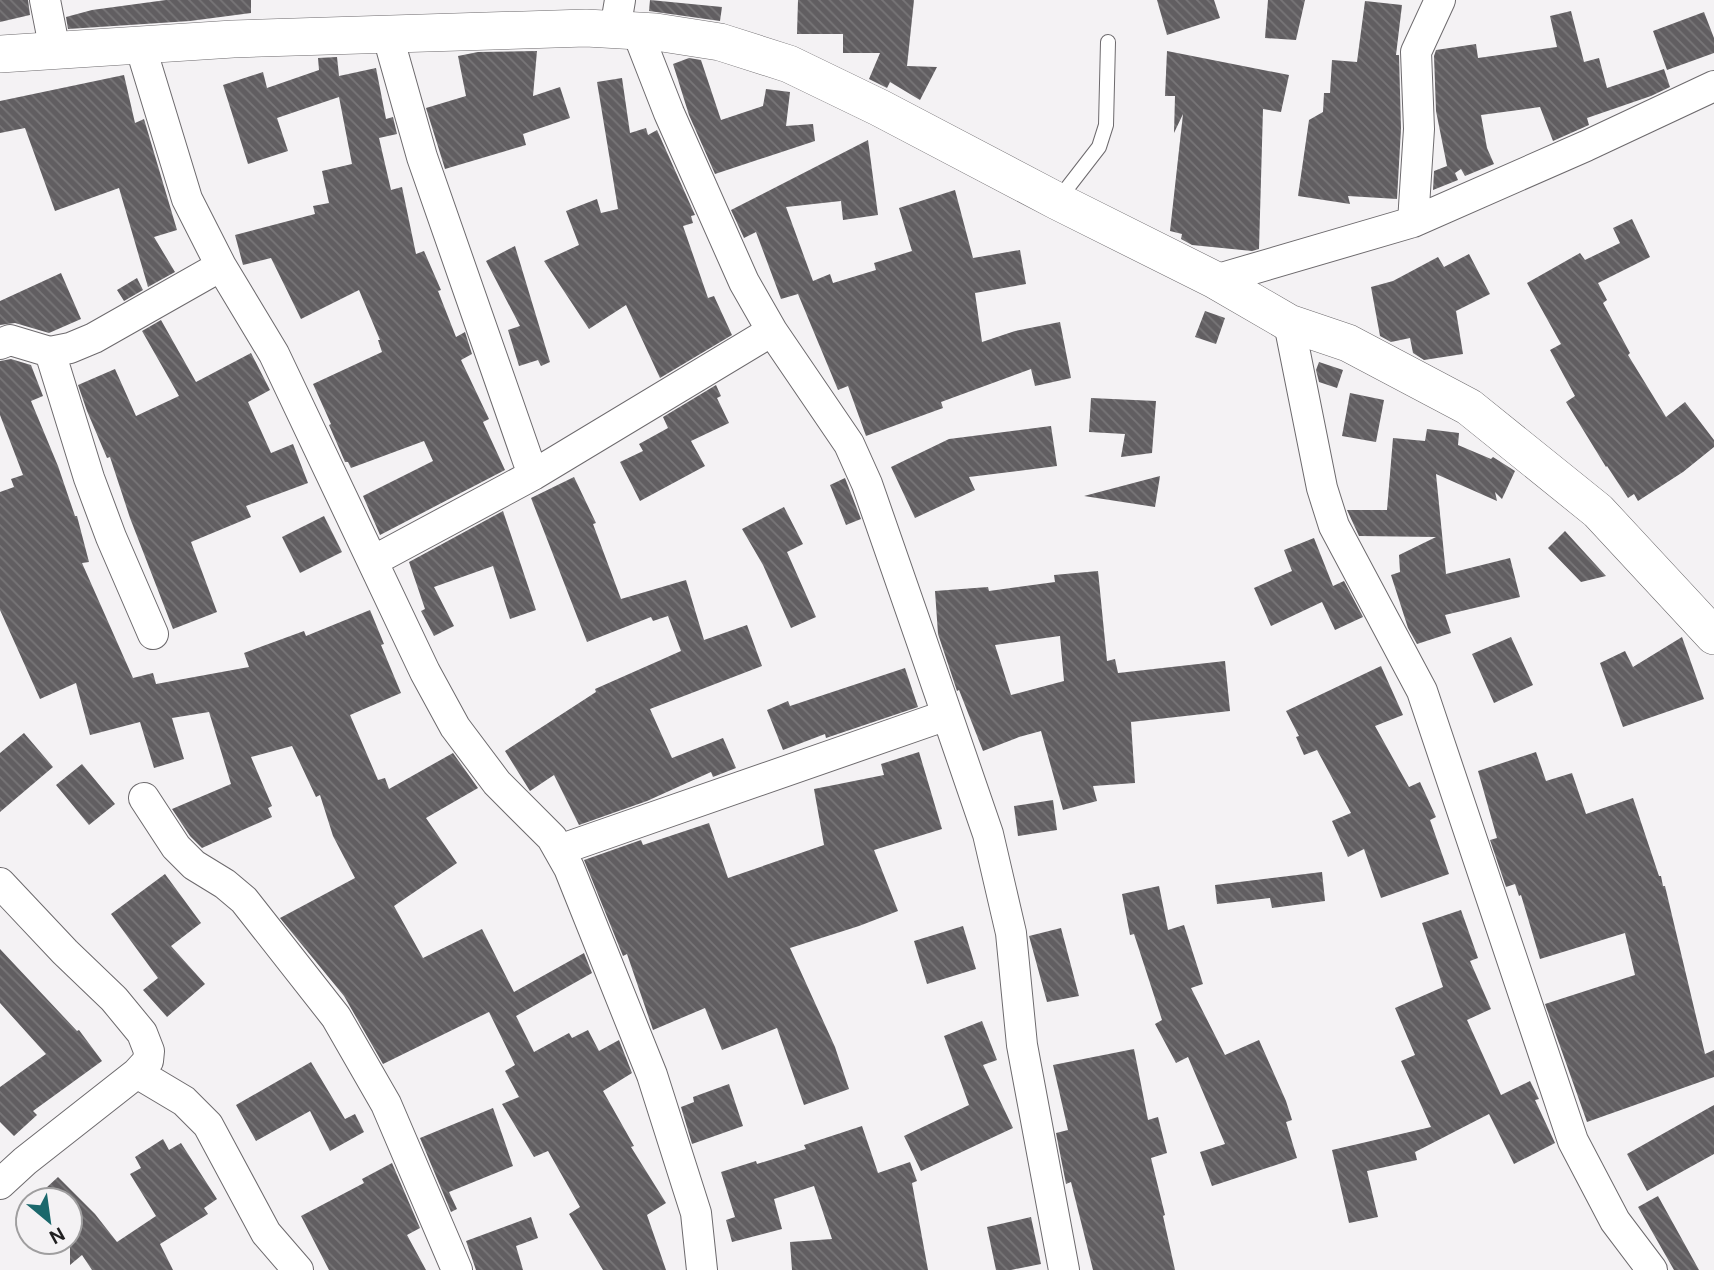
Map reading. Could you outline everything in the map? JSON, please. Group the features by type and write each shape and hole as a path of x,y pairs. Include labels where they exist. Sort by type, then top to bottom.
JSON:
{"street":[{"path":"44,0 55,51"},
{"path":"1413,222 1419,129 1416,52 1440,0"},
{"path":"0,54 387,33 520,29 624,20 720,42 789,64 1215,280 1289,323 1348,343 1469,407 1598,511 1714,636"},
{"path":"624,20 744,282 772,331 849,444 867,484 988,834 1011,933 1022,1045 1064,1270"},
{"path":"387,33 446,230 533,475"},
{"path":"140,45 187,199 221,266 274,354 425,672 455,727 497,783 552,838 569,868 652,1075 696,1213 702,1270"},
{"path":"1215,280 1413,222 1714,86"},
{"path":"0,344 10,340 50,352 70,348 94,338 221,266"},
{"path":"1289,323 1322,488 1334,526 1422,691 1573,1141 1615,1221 1652,1270"},
{"path":"373,561 533,475 772,331"},
{"path":"50,352 89,478 153,634"},
{"path":"559,850 947,715"},
{"path":"144,797 176,847 194,865 225,884 244,900 336,1017 386,1104 457,1270"},
{"path":"0,883 114,999 142,1033 149,1051 148,1061 137,1073 25,1161 0,1184"},
{"path":"137,1073 184,1101 208,1125 266,1233 298,1270"}],"lane":[{"path":"1057,201 1099,147 1106,125 1108,42"}],"building":[{"path":"0,0 28,0 30,15 0,22"},
{"path":"166,0 251,0 251,13 190,21 68,29 66,17 92,10"},
{"path":"650,0 722,7 720,21 649,11"},
{"path":"798,0 914,0 907,66 937,67 920,100 890,82 887,88 869,79 880,53 843,53 843,34 797,34"},
{"path":"1157,0 1214,0 1220,18 1167,35"},
{"path":"1268,0 1305,0 1296,40 1265,38"},
{"path":"1365,1 1402,5 1396,55 1399,55 1401,129 1397,199 1348,196 1350,204 1298,196 1309,120 1323,112 1324,93 1330,93 1332,60 1357,62"},
{"path":"1571,11 1584,62 1599,58 1607,88 1664,69 1670,87 1587,118 1589,125 1553,141 1540,107 1481,115 1487,148 1494,164 1465,176 1461,169 1455,173 1458,180 1433,190 1434,171 1447,166 1436,111 1436,50 1476,44 1478,58 1557,47 1550,16"},
{"path":"1704,12 1714,38 1714,53 1667,70 1653,31"},
{"path":"537,51 533,96 560,87 570,118 523,134 526,145 445,169 426,108 466,96 458,56 478,52"},
{"path":"1167,51 1289,75 1281,112 1263,109 1259,249 1252,251 1192,245 1181,239 1182,234 1170,231 1183,114 1174,133 1175,96 1165,96"},
{"path":"337,57 339,76 376,68 386,119 393,117 397,134 379,138 391,190 402,187 416,254 424,251 441,290 438,291 456,337 465,332 472,354 461,360 489,419 483,422 505,470 380,535 363,496 433,461 424,441 351,468 348,462 345,462 313,384 382,352 380,340 359,290 301,319 271,258 243,265 235,235 315,214 313,206 329,203 322,171 352,164 339,97 277,118 288,151 248,164 223,85 263,72 267,88 319,70 318,58"},
{"path":"689,58 701,60 721,120 763,106 766,89 790,92 786,126 813,124 815,141 715,174 689,115 673,64"},
{"path":"124,75 135,123 144,119 177,230 154,237 175,272 148,287 119,188 55,211 25,128 0,133 0,101"},
{"path":"622,78 630,133 646,128 648,135 657,130 695,215 691,216 693,223 683,226 708,298 714,296 732,335 660,378 626,305 589,329 544,261 579,245 566,211 597,199 601,213 618,209 597,82"},
{"path":"868,140 878,215 843,220 841,201 786,207 813,281 830,274 833,283 876,270 874,263 912,251 899,208 955,190 973,258 1020,250 1026,284 975,293 982,342 1015,331 1060,322 1071,378 1035,386 1031,369 941,402 943,408 866,436 848,386 838,390 798,294 781,299 756,232 744,238 731,210"},
{"path":"1632,219 1650,257 1598,283 1607,300 1603,303 1630,353 1628,355 1666,417 1685,402 1714,440 1714,447 1683,472 1638,501 1634,494 1628,498 1566,402 1575,396 1550,350 1561,344 1527,283 1580,253 1585,260 1620,243 1613,228"},
{"path":"515,246 550,362 541,366 538,360 519,366 508,330 520,326 486,261"},
{"path":"1469,254 1490,294 1456,311 1463,354 1424,360 1413,353 1410,338 1391,342 1380,336 1371,287 1393,281 1438,257 1444,267"},
{"path":"61,273 81,319 49,333 15,323 0,325 0,301"},
{"path":"137,278 143,290 124,301 117,290"},
{"path":"1205,311 1225,318 1216,344 1195,337"},
{"path":"161,320 196,382 251,353 270,390 248,402 271,453 293,444 308,483 246,506 251,517 191,542 217,612 173,629 130,518 110,457 107,458 78,385 115,369 136,416 179,396 142,331"},
{"path":"11,359 31,365 43,396 31,401 77,516 89,562 82,563 133,678 153,673 156,684 249,667 244,653 304,631 306,636 370,610 401,693 350,715 378,780 385,778 389,789 453,753 478,788 426,818 457,863 394,906 423,958 482,929 514,992 584,953 592,973 516,1016 534,1052 569,1033 572,1038 588,1030 599,1051 619,1040 632,1073 603,1091 634,1146 631,1147 666,1203 647,1215 666,1270 603,1270 569,1214 580,1207 548,1151 534,1157 502,1104 519,1097 505,1071 515,1065 489,1012 383,1064 344,996 280,918 355,878 333,836 320,795 316,797 292,746 251,757 272,806 268,808 272,817 202,848 190,836 172,809 231,784 209,712 172,718 184,759 154,768 140,722 90,735 76,683 40,699 0,610 0,492 14,487 11,479 23,475 0,415 0,361"},
{"path":"1319,362 1343,370 1337,388 1319,382 1316,370"},
{"path":"716,385 721,396 717,398 729,423 691,441 705,466 640,501 620,462 643,451 639,444 668,428 663,417"},
{"path":"1350,393 1384,400 1376,442 1342,436"},
{"path":"1091,398 1156,401 1152,453 1121,457 1125,434 1089,432"},
{"path":"1051,426 1057,466 969,477 975,490 915,518 891,467 949,439"},
{"path":"1427,429 1459,433 1458,445 1491,459 1493,457 1515,471 1502,499 1495,492 1497,501 1436,474 1446,574 1510,558 1520,597 1445,615 1451,633 1417,644 1408,628 1391,575 1400,572 1399,555 1436,537 1359,536 1347,510 1387,510 1393,438 1425,441"},
{"path":"1160,476 1155,507 1084,496"},
{"path":"574,477 596,523 593,524 621,599 686,580 704,640 747,625 762,666 650,709 672,758 723,738 736,768 713,777 711,772 647,801 579,825 554,775 530,791 505,751 596,692 595,689 681,651 668,616 653,621 651,617 587,642 531,498"},
{"path":"845,478 861,519 846,525 830,485"},
{"path":"784,507 803,544 787,552 816,617 791,628 763,565 742,529"},
{"path":"503,511 536,610 510,619 493,566 434,587 454,626 434,636 421,611 425,609 409,562"},
{"path":"324,516 342,552 300,573 282,537"},
{"path":"1565,531 1606,576 1581,582 1548,548"},
{"path":"1314,538 1333,586 1344,581 1363,617 1335,630 1322,602 1271,626 1254,588 1292,571 1284,550"},
{"path":"1098,571 1107,661 1115,659 1118,673 1225,661 1230,711 1131,722 1135,783 1093,786 1097,801 1063,810 1041,731 983,751 959,690 957,691 938,634 935,591 988,587 989,591 1055,582 1054,575","holes":["1060,636 1064,681 1011,695 995,645"]},
{"path":"1511,637 1533,685 1494,703 1472,654"},
{"path":"1682,637 1704,699 1623,727 1600,663 1625,651 1633,667"},
{"path":"1381,666 1403,715 1375,726 1409,787 1420,782 1436,817 1430,820 1449,874 1381,898 1364,849 1348,857 1332,821 1351,813 1317,750 1304,755 1296,737 1299,736 1286,711"},
{"path":"905,668 918,707 826,738 825,734 783,750 767,710 788,701 790,706"},
{"path":"24,733 53,767 0,812 0,753"},
{"path":"919,752 942,829 874,850 898,911 790,948 835,1047 849,1089 804,1105 777,1028 722,1050 705,1008 653,1030 627,954 623,956 584,860 641,840 643,845 709,823 728,878 824,845 814,789 884,775 881,764"},
{"path":"1536,752 1546,781 1572,773 1586,814 1633,798 1659,876 1665,886 1705,1054 1714,1050 1714,1077 1587,1122 1545,1004 1635,975 1625,933 1540,959 1521,895 1519,896 1515,884 1506,887 1490,840 1497,838 1478,771"},
{"path":"82,764 115,804 89,825 56,785"},
{"path":"1053,800 1057,830 1018,836 1014,806"},
{"path":"1322,872 1325,901 1272,908 1270,898 1217,904 1215,885"},
{"path":"165,874 201,923 171,946 205,984 167,1017 143,990 158,978 111,914"},
{"path":"1159,886 1168,930 1184,925 1203,984 1191,988 1225,1055 1259,1040 1286,1101 1292,1120 1286,1122 1297,1158 1212,1186 1200,1152 1225,1144 1188,1057 1176,1063 1155,1024 1162,1020 1134,934 1130,935 1122,894"},
{"path":"1461,910 1478,958 1470,961 1491,1009 1467,1020 1501,1095 1530,1081 1539,1099 1535,1100 1555,1143 1514,1164 1489,1114 1415,1152 1417,1160 1367,1171 1378,1217 1349,1223 1332,1150 1431,1127 1401,1061 1415,1055 1395,1008 1443,987 1422,923"},
{"path":"963,926 976,969 927,984 914,941"},
{"path":"1061,928 1079,996 1047,1002 1029,936"},
{"path":"0,949 77,1031 79,1030 102,1061 33,1111 37,1115 14,1136 0,1122 0,1087 46,1054 0,1003"},
{"path":"982,1021 997,1060 983,1065 1013,1128 921,1171 904,1136 969,1105 944,1036"},
{"path":"1134,1049 1148,1120 1158,1117 1167,1153 1151,1158 1175,1270 1093,1270 1071,1182 1066,1184 1056,1133 1068,1130 1053,1065"},
{"path":"311,1062 345,1119 355,1114 364,1132 330,1151 310,1111 256,1141 236,1105"},
{"path":"729,1084 743,1126 692,1144 681,1107 694,1102 693,1097"},
{"path":"1714,1105 1714,1154 1647,1191 1627,1154"},
{"path":"493,1108 513,1166 449,1192 457,1209 451,1212 420,1138"},
{"path":"862,1126 878,1173 910,1162 917,1181 912,1183 928,1270 792,1270 790,1242 832,1239 814,1186 774,1199 782,1229 732,1242 726,1220 735,1217 721,1172 806,1149 804,1145"},
{"path":"163,1139 169,1150 181,1143 217,1199 204,1208 208,1214 160,1244 173,1270 92,1270 83,1256 84,1203 117,1242 156,1216 130,1174 141,1168 135,1157"},
{"path":"392,1163 420,1228 407,1235 426,1270 329,1270 301,1216 364,1183 362,1179"},
{"path":"58,1177 67,1186 48,1186"},
{"path":"1658,1196 1699,1270 1674,1270 1638,1207"},
{"path":"531,1217 538,1238 516,1246 523,1270 476,1270 466,1241"},
{"path":"1031,1217 1041,1264 996,1270 987,1227"},
{"path":"70,1256 81,1256 70,1265"}]}
